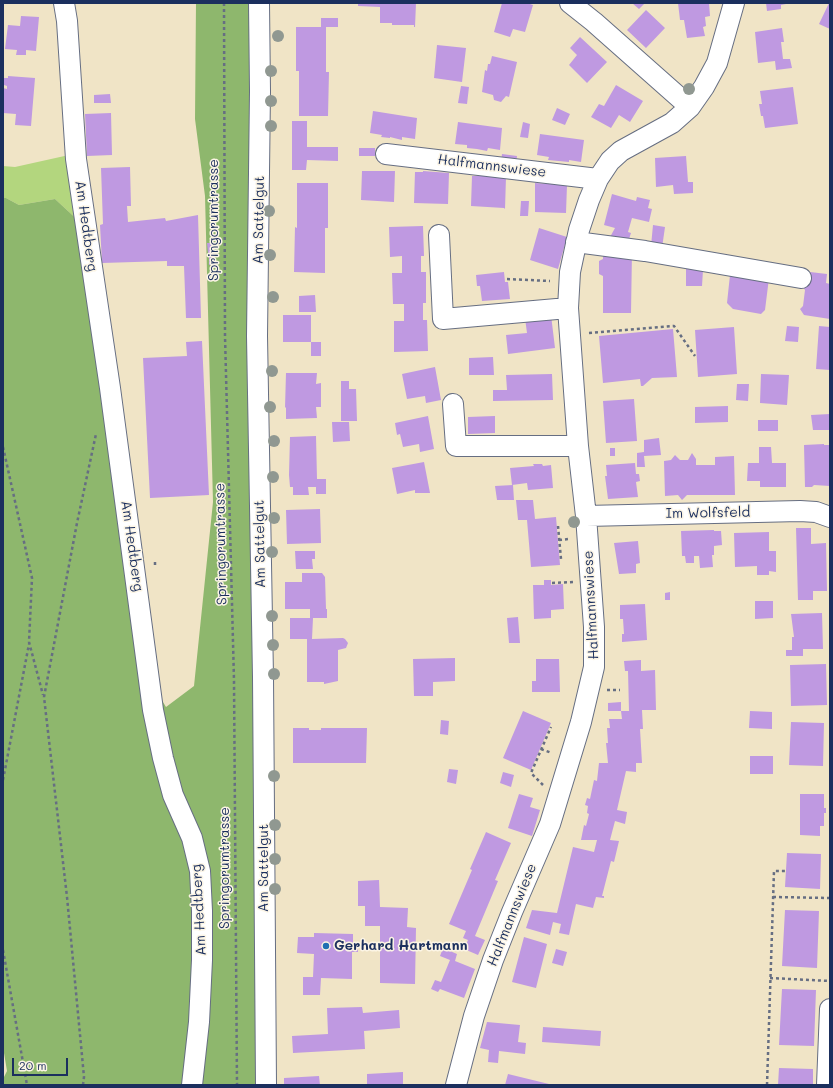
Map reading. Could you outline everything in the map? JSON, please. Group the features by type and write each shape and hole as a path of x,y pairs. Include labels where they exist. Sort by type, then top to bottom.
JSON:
{"street":[{"name":"Am Hedtberg","path":"64,3 67,21 76,159 110,388 153,710 163,758 173,795 192,838 200,872 202,960 199,1022 192,1085"},
{"name":"Am Sattelgut","path":"259,3 260,91 257,344 263,677 266,1085"},
{"path":"570,3 594,22 690,107"},
{"name":"Halfmannswiese","path":"456,1085 474,1016 493,960 510,916 550,824 575,745 594,667 594,627 586,516 578,446 568,308 569,282 576,242 589,200 598,179 617,154 668,126 690,107 704,88 717,63 734,3"},
{"name":"Halfmannswiese","path":"386,154 598,179"},
{"path":"439,235 443,320 568,308"},
{"path":"576,242 645,251 801,278"},
{"path":"453,404 456,446 578,446"},
{"name":"Im Wolfsfeld","path":"586,516 800,511 816,512 830,517"},
{"path":"827,1085 830,1009"}],"path":[{"name":"Springorumtrasse","path":"224,3 225,336 234,680 237,1085"},
{"path":"506,279 569,282"},
{"path":"570,335 674,326 695,356"},
{"path":"44,697 97,429"},
{"path":"3,447 32,578 29,642 3,780"},
{"path":"558,526 561,559"},
{"path":"559,540 566,539"},
{"path":"552,583 568,582"},
{"path":"29,642 44,697 68,905 84,1077 83,1085"},
{"path":"611,690 620,690"},
{"path":"531,773 551,727"},
{"path":"541,749 547,751"},
{"path":"767,1085 774,871 787,871"},
{"path":"773,897 830,898"},
{"path":"3,950 27,1085"},
{"path":"770,978 830,981"}],"green space":[{"path":"196,3 250,3 256,680 255,962 257,1085 3,1085 3,1079 7,1071 3,1047 3,198 6,198 19,205 55,199 81,223 143,669 166,707 194,686 213,502 205,196 195,119"},
{"path":"69,155 81,223 55,199 19,205 6,198 3,198 3,166 15,167"}],"building":[{"path":"358,3 416,3 415,27 414,25 392,25 392,23 380,23 380,7 358,6"},
{"path":"502,3 527,3 533,5 525,32 513,29 510,37 494,32"},
{"path":"632,3 645,3 639,9"},
{"path":"678,3 709,3 710,16 705,17 706,26 703,27 705,36 687,38 684,20 680,20"},
{"path":"766,3 786,4 781,5 781,9 767,11"},
{"path":"830,3 830,29 819,24"},
{"path":"646,10 665,28 646,48 627,30"},
{"path":"21,16 39,17 36,51 26,50 26,55 16,55 17,50 5,49 8,25 20,26"},
{"path":"321,18 338,18 338,27 326,27 326,72 329,72 328,116 299,116 299,71 296,71 296,27 321,27"},
{"path":"782,28 784,42 781,42 783,59 790,59 792,68 776,70 775,61 758,63 755,32"},
{"path":"580,37 607,62 587,83 569,65 577,55 570,48"},
{"path":"437,45 466,48 462,82 434,78"},
{"path":"492,56 517,62 509,97 506,96 501,102 494,100 493,95 482,92 485,70 487,71 488,64 490,64"},
{"path":"8,76 35,78 31,126 15,125 16,114 3,113 3,88 7,89 7,86 4,85 4,78 8,78"},
{"path":"616,85 643,101 630,122 619,115 611,128 591,117 599,104 604,106"},
{"path":"461,86 469,87 467,104 458,103"},
{"path":"793,87 798,124 765,128 759,104 762,104 760,91"},
{"path":"110,94 111,103 94,103 94,95"},
{"path":"557,108 570,114 565,125 552,120"},
{"path":"373,111 417,118 415,139 402,137 402,140 390,137 381,137 382,135 370,133"},
{"path":"111,113 112,155 87,156 85,114"},
{"path":"292,121 307,121 307,147 338,147 338,161 307,160 306,170 292,170"},
{"path":"458,122 502,128 500,150 488,148 487,151 467,148 467,145 455,144"},
{"path":"523,122 530,124 528,138 520,137"},
{"path":"540,134 584,140 581,162 569,160 569,162 548,160 549,157 537,155"},
{"path":"359,148 375,148 375,156 359,156"},
{"path":"502,154 517,156 516,164 501,162"},
{"path":"686,156 688,182 693,182 693,193 674,194 673,185 656,187 655,158"},
{"path":"130,167 131,206 127,206 128,222 165,218 166,221 198,215 201,318 186,318 184,266 167,266 167,261 102,263 100,225 103,224 101,168"},
{"path":"362,171 395,171 394,202 361,200"},
{"path":"423,171 449,173 448,204 414,203 415,172"},
{"path":"480,174 506,177 505,209 471,206 472,176 480,176"},
{"path":"297,183 328,183 328,228 325,228 325,273 294,272 295,227 297,228"},
{"path":"535,183 567,185 566,213 535,212"},
{"path":"612,194 636,201 637,197 650,200 648,208 652,209 649,222 632,218 628,232 631,233 628,242 609,239 615,228 604,225"},
{"path":"521,201 529,201 528,216 520,216"},
{"path":"653,225 665,227 662,248 651,246"},
{"path":"423,226 424,256 421,256 421,272 426,272 426,303 423,303 423,320 427,320 428,351 394,352 394,321 404,321 404,304 393,304 392,273 402,273 402,256 390,257 389,227"},
{"path":"539,228 567,237 558,269 530,260"},
{"path":"207,243 213,243 214,265 209,265"},
{"path":"603,251 632,251 631,313 603,313 603,276 599,274 599,261 603,259"},
{"path":"686,269 703,270 702,286 686,286"},
{"path":"504,272 505,282 508,282 510,299 482,301 480,286 477,286 476,275"},
{"path":"810,272 827,274 826,283 830,284 830,319 804,315 800,309 803,306 805,290 802,286 809,281"},
{"path":"730,275 769,278 765,310 761,314 733,309 727,303"},
{"path":"315,295 316,312 299,312 299,296"},
{"path":"283,315 311,315 311,342 283,342"},
{"path":"551,315 555,348 508,354 506,335 527,333 525,318"},
{"path":"787,326 799,327 798,342 785,341"},
{"path":"819,326 830,327 830,370 816,369"},
{"path":"734,327 737,374 698,377 695,330"},
{"path":"673,329 677,377 652,378 643,386 641,386 640,379 603,383 599,336"},
{"path":"202,341 209,495 150,498 143,358 187,356 186,342"},
{"path":"311,342 321,342 321,356 311,356"},
{"path":"493,357 494,375 469,375 469,358"},
{"path":"435,367 441,400 426,403 425,396 407,399 402,374"},
{"path":"286,373 317,373 316,384 321,383 321,407 316,407 317,418 286,419"},
{"path":"552,374 553,400 493,401 493,390 507,390 506,375"},
{"path":"761,374 789,375 787,405 760,403"},
{"path":"341,381 349,381 349,389 356,389 357,421 341,421"},
{"path":"737,384 749,384 748,401 736,400"},
{"path":"634,399 637,441 606,443 603,401"},
{"path":"728,406 728,422 695,423 695,407"},
{"path":"830,414 830,430 813,430 811,415"},
{"path":"428,416 434,449 420,452 419,444 403,447 400,434 397,435 395,423"},
{"path":"495,416 495,433 468,434 468,417"},
{"path":"758,420 778,420 778,431 758,431"},
{"path":"332,422 349,422 350,441 333,442"},
{"path":"316,436 317,479 326,479 326,494 316,494 316,487 308,487 309,495 293,495 293,487 290,487 289,475 290,437"},
{"path":"659,438 661,455 644,456 645,467 637,467 637,453 644,452 644,440"},
{"path":"804,445 830,445 830,486 814,485 812,487 805,487"},
{"path":"759,447 771,447 772,463 786,463 786,487 760,487 760,481 747,481 748,463 759,463"},
{"path":"610,448 615,448 615,456 610,456"},
{"path":"692,453 696,459 696,465 715,465 715,457 734,456 735,495 687,495 682,500 678,495 665,496 664,461 671,460 675,455 680,460 688,460"},
{"path":"424,462 430,493 415,493 415,490 397,494 392,468"},
{"path":"635,463 636,474 639,474 640,481 636,482 638,497 608,499 605,476 607,476 606,465"},
{"path":"533,464 542,464 543,466 551,465 553,488 528,490 527,483 512,485 510,468 534,466"},
{"path":"513,485 514,500 497,500 495,486"},
{"path":"516,500 533,500 535,519 556,517 560,565 531,567 527,520 518,520"},
{"path":"320,509 321,543 287,544 286,510"},
{"path":"796,528 811,528 811,544 826,543 827,591 813,591 813,600 798,600"},
{"path":"681,531 721,531 722,545 714,546 714,555 712,555 713,567 700,568 699,556 694,556 694,563 686,563 685,556 682,556"},
{"path":"769,532 769,551 776,551 776,572 769,571 769,575 757,575 757,566 735,567 734,533"},
{"path":"638,541 640,563 636,564 636,573 619,574 614,543"},
{"path":"295,551 315,551 315,559 312,559 313,569 296,569"},
{"path":"302,573 322,573 325,577 327,618 313,618 312,639 343,638 348,643 346,648 338,650 338,681 324,684 324,682 307,682 307,639 290,639 290,618 310,618 310,609 285,609 285,582 302,582"},
{"path":"544,580 551,580 551,585 563,584 564,609 551,610 551,618 534,619 533,585 544,585"},
{"path":"670,592 670,600 665,600 665,593"},
{"path":"755,601 773,601 773,618 755,619"},
{"path":"645,604 647,640 622,642 622,634 624,634 623,619 620,619 620,605"},
{"path":"822,613 823,649 803,649 803,656 786,656 786,650 792,650 792,637 794,637 791,614"},
{"path":"518,617 520,643 509,643 507,618"},
{"path":"455,658 455,681 433,682 433,696 414,696 413,659"},
{"path":"536,659 559,659 560,692 532,692 532,681 536,681"},
{"path":"641,660 641,671 655,670 656,710 642,710 643,729 640,729 642,763 636,763 636,772 626,771 617,810 627,812 625,824 615,821 610,840 619,841 614,862 611,861 602,896 604,896 604,898 596,897 593,908 576,904 569,935 559,933 561,924 553,922 550,935 526,928 532,910 557,913 573,847 594,852 597,840 581,840 584,825 586,826 589,814 587,813 588,806 585,805 587,798 590,799 594,780 597,781 599,763 608,763 606,743 608,743 607,728 610,728 609,719 622,719 621,711 629,711 628,671 625,671 624,661"},
{"path":"826,664 827,705 791,706 790,665"},
{"path":"621,702 621,711 608,711 608,703"},
{"path":"523,711 551,723 531,770 503,758"},
{"path":"750,711 772,712 772,729 749,728"},
{"path":"441,720 449,721 448,735 440,734"},
{"path":"791,722 824,723 823,766 789,765"},
{"path":"293,728 321,730 321,728 367,728 366,763 293,763"},
{"path":"750,756 773,756 773,774 750,774"},
{"path":"449,769 458,770 456,784 447,782"},
{"path":"503,772 514,775 511,787 500,783"},
{"path":"519,794 533,798 530,807 540,810 532,836 508,828"},
{"path":"800,794 824,794 824,808 826,808 826,813 824,813 824,826 820,826 820,836 800,835"},
{"path":"486,832 511,843 495,880 498,881 475,936 485,940 478,955 464,949 468,940 463,938 466,931 449,924"},
{"path":"787,853 821,854 820,889 785,887"},
{"path":"379,880 380,907 408,908 407,927 416,928 415,984 380,983 380,926 365,926 365,906 358,906 358,881"},
{"path":"785,910 819,911 817,968 782,966"},
{"path":"314,933 353,934 353,949 358,949 358,952 352,952 352,979 321,978 320,995 303,995 303,977 313,977 314,954 297,953 298,937 314,937"},
{"path":"524,937 547,944 536,988 512,982"},
{"path":"443,948 457,954 455,961 475,969 464,998 440,989 438,992 431,989 435,980 441,982 450,960 440,956"},
{"path":"556,949 567,952 563,966 552,963"},
{"path":"782,989 816,990 814,1046 779,1045"},
{"path":"362,1007 363,1013 399,1010 400,1028 364,1031 365,1049 293,1053 292,1036 328,1034 327,1008"},
{"path":"487,1022 520,1025 518,1042 526,1043 525,1054 499,1051 498,1063 488,1062 489,1050 480,1048"},
{"path":"543,1027 601,1031 600,1046 542,1042"},
{"path":"779,1068 813,1069 813,1085 778,1085"},
{"path":"403,1072 403,1085 367,1085 367,1074"},
{"path":"508,1074 549,1084 549,1085 505,1085"},
{"path":"319,1076 320,1085 284,1085 284,1078"}],"place":[{"name":"Gerhard Hartmann","path":"326,946"}]}
